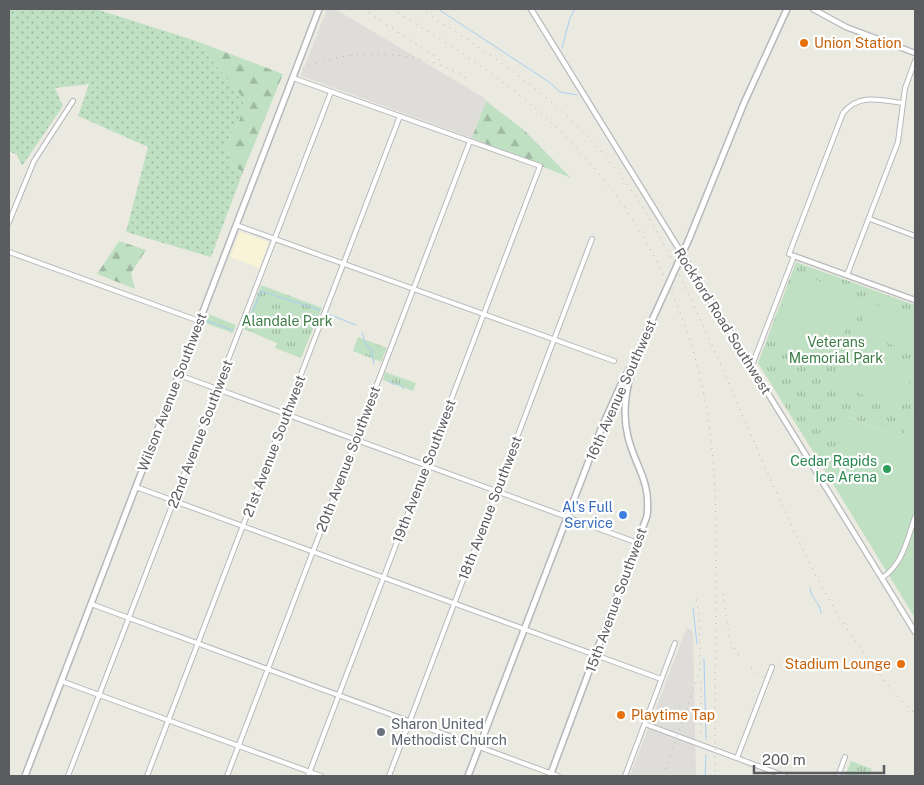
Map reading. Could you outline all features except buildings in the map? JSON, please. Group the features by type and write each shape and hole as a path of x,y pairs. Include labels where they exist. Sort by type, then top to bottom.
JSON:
{"main road":[{"name":"Wilson Avenue Southwest","path":"25,776 319,9"},
{"name":"16th Avenue Southwest","path":"468,776 614,400 634,361 689,239 744,103 787,9"},
{"name":"15th Avenue Southwest","path":"550,775 644,527 649,502 644,474 628,440 625,423 624,405 634,361"}],"street":[{"name":"Rockford Road Southwest","path":"532,9 915,632"},
{"path":"813,9 846,27 915,53"},
{"path":"847,275 898,142 902,103 915,61"},
{"path":"293,78 470,141"},
{"name":"22nd Avenue Southwest","path":"68,776 331,92"},
{"path":"902,103 862,99 854,102 842,113 789,254 915,300"},
{"path":"9,222 34,161 73,101"},
{"name":"21st Avenue Southwest","path":"147,776 400,116"},
{"name":"19th Avenue Southwest","path":"309,774 540,166 470,141"},
{"name":"20th Avenue Southwest","path":"227,776 470,141"},
{"path":"870,219 915,236"},
{"path":"236,225 614,361"},
{"name":"18th Avenue Southwest","path":"389,776 592,239"},
{"path":"9,252 199,321"},
{"path":"752,368 794,256"},
{"path":"179,375 638,543"},
{"path":"136,487 662,679"},
{"path":"882,578 893,571 898,564 915,517"},
{"path":"91,604 550,775 558,776"},
{"path":"625,776 675,643"},
{"path":"737,758 772,667"},
{"path":"61,681 309,774 321,776"},
{"path":"644,724 785,776"},
{"path":"838,776 845,758"}],"shaded area":[{"path":"327,9 335,9 483,97 555,168 301,76"},
{"path":"240,232 269,242 259,268 230,257"},
{"path":"687,627 693,632 696,776 630,776"}],"green space":[{"path":"9,9 96,9 196,41 244,99 240,119 226,144 232,165 243,172 211,257 126,232 148,147 78,116 89,84 55,88 63,106 22,166 17,155 9,151"},
{"path":"196,41 283,74 243,172 232,165 226,144 240,119 244,99"},
{"path":"486,101 524,130 571,178 472,138"},
{"path":"119,241 146,250 131,273 135,289 97,274"},
{"name":"Veterans Memorial Park","path":"796,262 915,305 915,405 902,438 848,417 833,457 822,466 758,363"},
{"path":"804,275 842,291 858,305 843,334 836,343 828,348 820,350 778,339 780,313 795,278"},
{"name":"Alandale Park","path":"261,285 322,308 301,358 275,348 277,343 244,329"},
{"path":"869,302 915,319 915,353 858,332"},
{"path":"208,314 236,325 233,333 205,323"},
{"path":"358,337 387,348 381,362 353,351"},
{"path":"856,344 915,367 900,409 840,386"},
{"path":"385,372 416,383 413,391 383,380"},
{"path":"915,405 915,618 822,466 833,457 847,417 902,438"},
{"path":"851,761 872,769 869,776 845,776"}],"waterway":[{"path":"438,9 549,82 560,92 577,95"},
{"path":"562,48 570,18 575,9"},
{"path":"247,325 261,291 320,310"},
{"path":"328,314 356,325"},
{"path":"207,321 232,330"},
{"path":"362,333 367,347 371,349 374,364"},
{"path":"388,380 392,384 399,384 404,389"},
{"path":"810,588 810,592 821,609 821,613"},
{"path":"693,608 697,644"},
{"path":"704,659 706,739"},
{"path":"705,776 706,755"}],"railway":[{"path":"363,9 440,60"},
{"path":"392,9 496,77 563,133 621,203 646,241 667,282 684,324 698,367 711,436 716,535 715,776"},
{"path":"420,9 514,72 558,108 598,148 633,192 662,240 687,290 776,493 819,582 862,652 887,684 915,714"},
{"path":"303,69 342,57 386,54 430,62 466,78"},
{"path":"723,594 730,641 741,659"},
{"path":"663,776 700,670 699,614 696,597"},
{"path":"751,668 763,677"},
{"path":"701,676 701,732"}],"place":[{"name":"Union Station","path":"804,43"},
{"name":"Cedar Rapids Ice Arena","path":"887,469"},
{"name":"Al's Full Service","path":"623,515"},
{"name":"Stadium Lounge","path":"901,664"},
{"name":"Playtime Tap","path":"621,715"},
{"name":"Sharon United Methodist Church","path":"381,732"}]}
